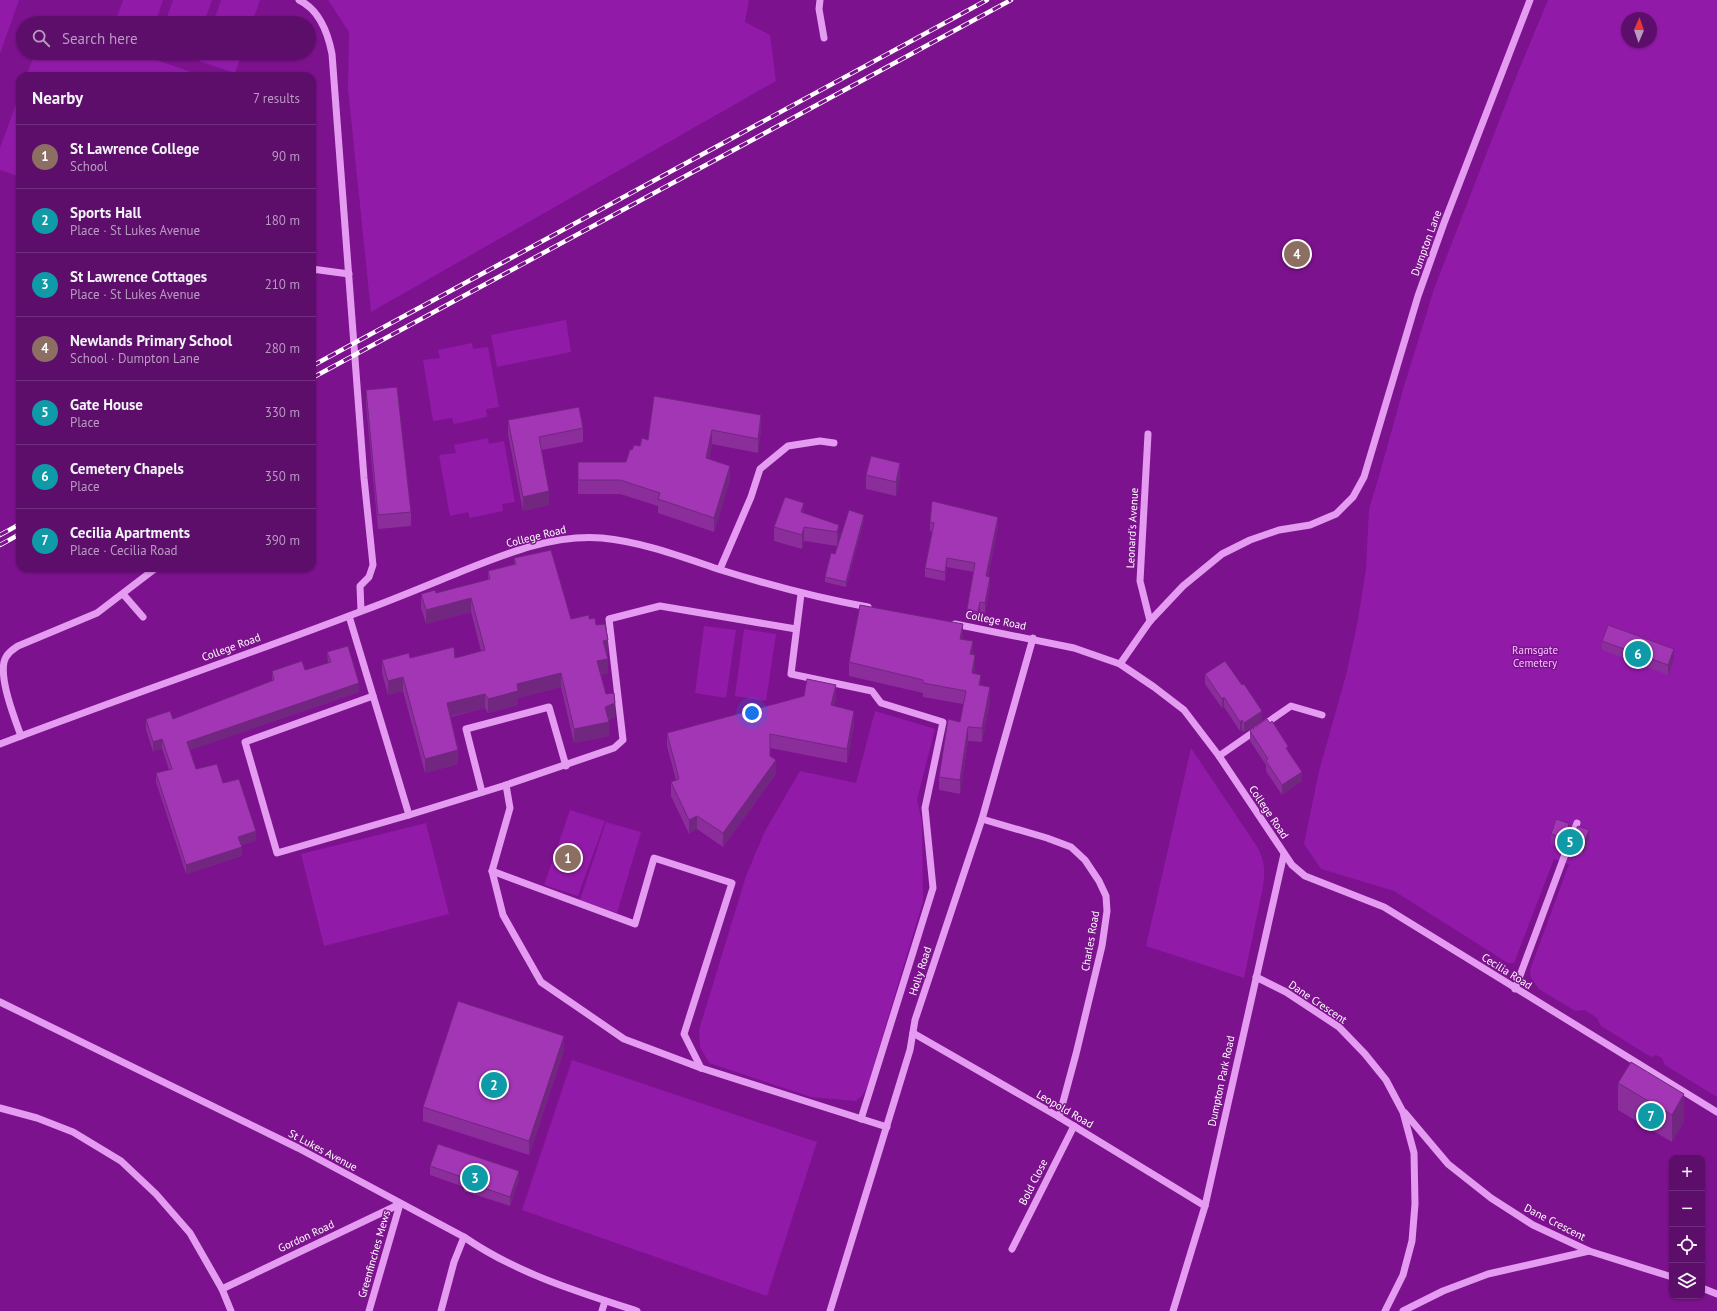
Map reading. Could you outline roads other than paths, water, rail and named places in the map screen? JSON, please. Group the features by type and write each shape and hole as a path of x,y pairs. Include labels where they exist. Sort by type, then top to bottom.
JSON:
{"street":[{"path":"299,0 307,4 320,19 329,37 331,48 364,478 374,565 369,577 360,586 361,611"},
{"path":"820,0 824,38"},
{"name":"Dumpton Lane","path":"1150,621 1183,586 1222,554 1250,540 1279,530 1310,525 1336,514 1353,497 1364,477 1416,303 1444,223 1530,0"},
{"path":"316,270 349,274"},
{"name":"Leonard's Avenue","path":"1148,434 1140,581 1150,621"},
{"path":"720,569 751,497 760,469 788,446 820,440 834,443"},
{"name":"College Road","path":"0,744 349,616 527,548 569,538 601,538 630,542 688,558 801,594 879,609"},
{"path":"21,736 2,682 1,668 9,653 18,646 98,613 151,572"},
{"path":"123,594 143,617"},
{"path":"801,594 791,674 872,691 881,702 943,722 925,808 933,888 862,1119"},
{"path":"373,696 245,742 277,853 506,785 566,766 614,748 623,740 609,619 660,606 796,629"},
{"path":"349,616 409,815"},
{"path":"1120,664 1150,621"},
{"name":"College Road","path":"948,622 1032,638 1074,648 1120,664 1154,687 1184,710 1219,756 1284,854"},
{"name":"Holly Road","path":"830,1311 910,1050 915,1020 982,819 1032,638"},
{"path":"1219,756 1291,706 1322,715"},
{"path":"482,792 466,729 549,707 566,766"},
{"path":"506,785 510,808 492,871 503,915 541,982 624,1039 701,1068 887,1127"},
{"name":"Charles Road","path":"982,819 1047,838 1071,847 1085,860 1100,881 1106,896 1107,911 1102,946 1059,1117"},
{"path":"1572,834 1577,823"},
{"path":"1515,989 1567,849"},
{"name":"Dumpton Park Road","path":"1173,1311 1205,1206 1284,854"},
{"name":"Cecilia Road","path":"1284,854 1292,865 1305,876 1384,907 1717,1112"},
{"path":"492,871 634,924 654,858 732,882 684,1034 701,1068"},
{"name":"Dane Crescent","path":"1256,977 1286,992 1340,1027 1366,1054 1386,1080 1403,1112 1448,1164 1491,1198 1533,1225 1589,1251"},
{"name":"St Lukes Avenue","path":"0,1002 298,1148 464,1237 487,1253 520,1269 637,1311"},
{"name":"Leopold Road","path":"913,1033 1059,1117 1205,1206"},
{"path":"0,1108 37,1118 73,1132 121,1161 156,1194 190,1233 222,1288 231,1311"},
{"name":"Dane Crescent","path":"1385,1311 1403,1275 1412,1241 1415,1204 1414,1153 1403,1112"},
{"name":"Bold Close","path":"1012,1248 1074,1126"},
{"name":"Gordon Road","path":"222,1288 400,1204"},
{"name":"Greenfinches Mews","path":"369,1311 400,1204"},
{"path":"441,1311 454,1262 464,1237"},
{"path":"1589,1251 1669,1276"},
{"name":"Dane Crescent","path":"1403,1311 1443,1291 1488,1274 1589,1251"},
{"path":"1705,1289 1717,1294"},
{"path":"602,1311 605,1300"}],"railway":[{"path":"316,364 987,0"},
{"path":"316,376 1011,0"},
{"path":"0,535 16,526"},
{"path":"0,545 16,536"}],"place":[{"name":"Newlands Primary School","path":"1297,254"},
{"name":"Cemetery Chapels","path":"1638,654"},
{"name":"Gate House","path":"1570,842"},
{"name":"St Lawrence College","path":"568,858"},
{"name":"Sports Hall","path":"494,1085"},
{"name":"Cecilia Apartments","path":"1651,1116"},
{"name":"St Lawrence Cottages","path":"475,1178"}],"park label":[{"name":"Ramsgate Cemetery","path":"1535,656"}]}
